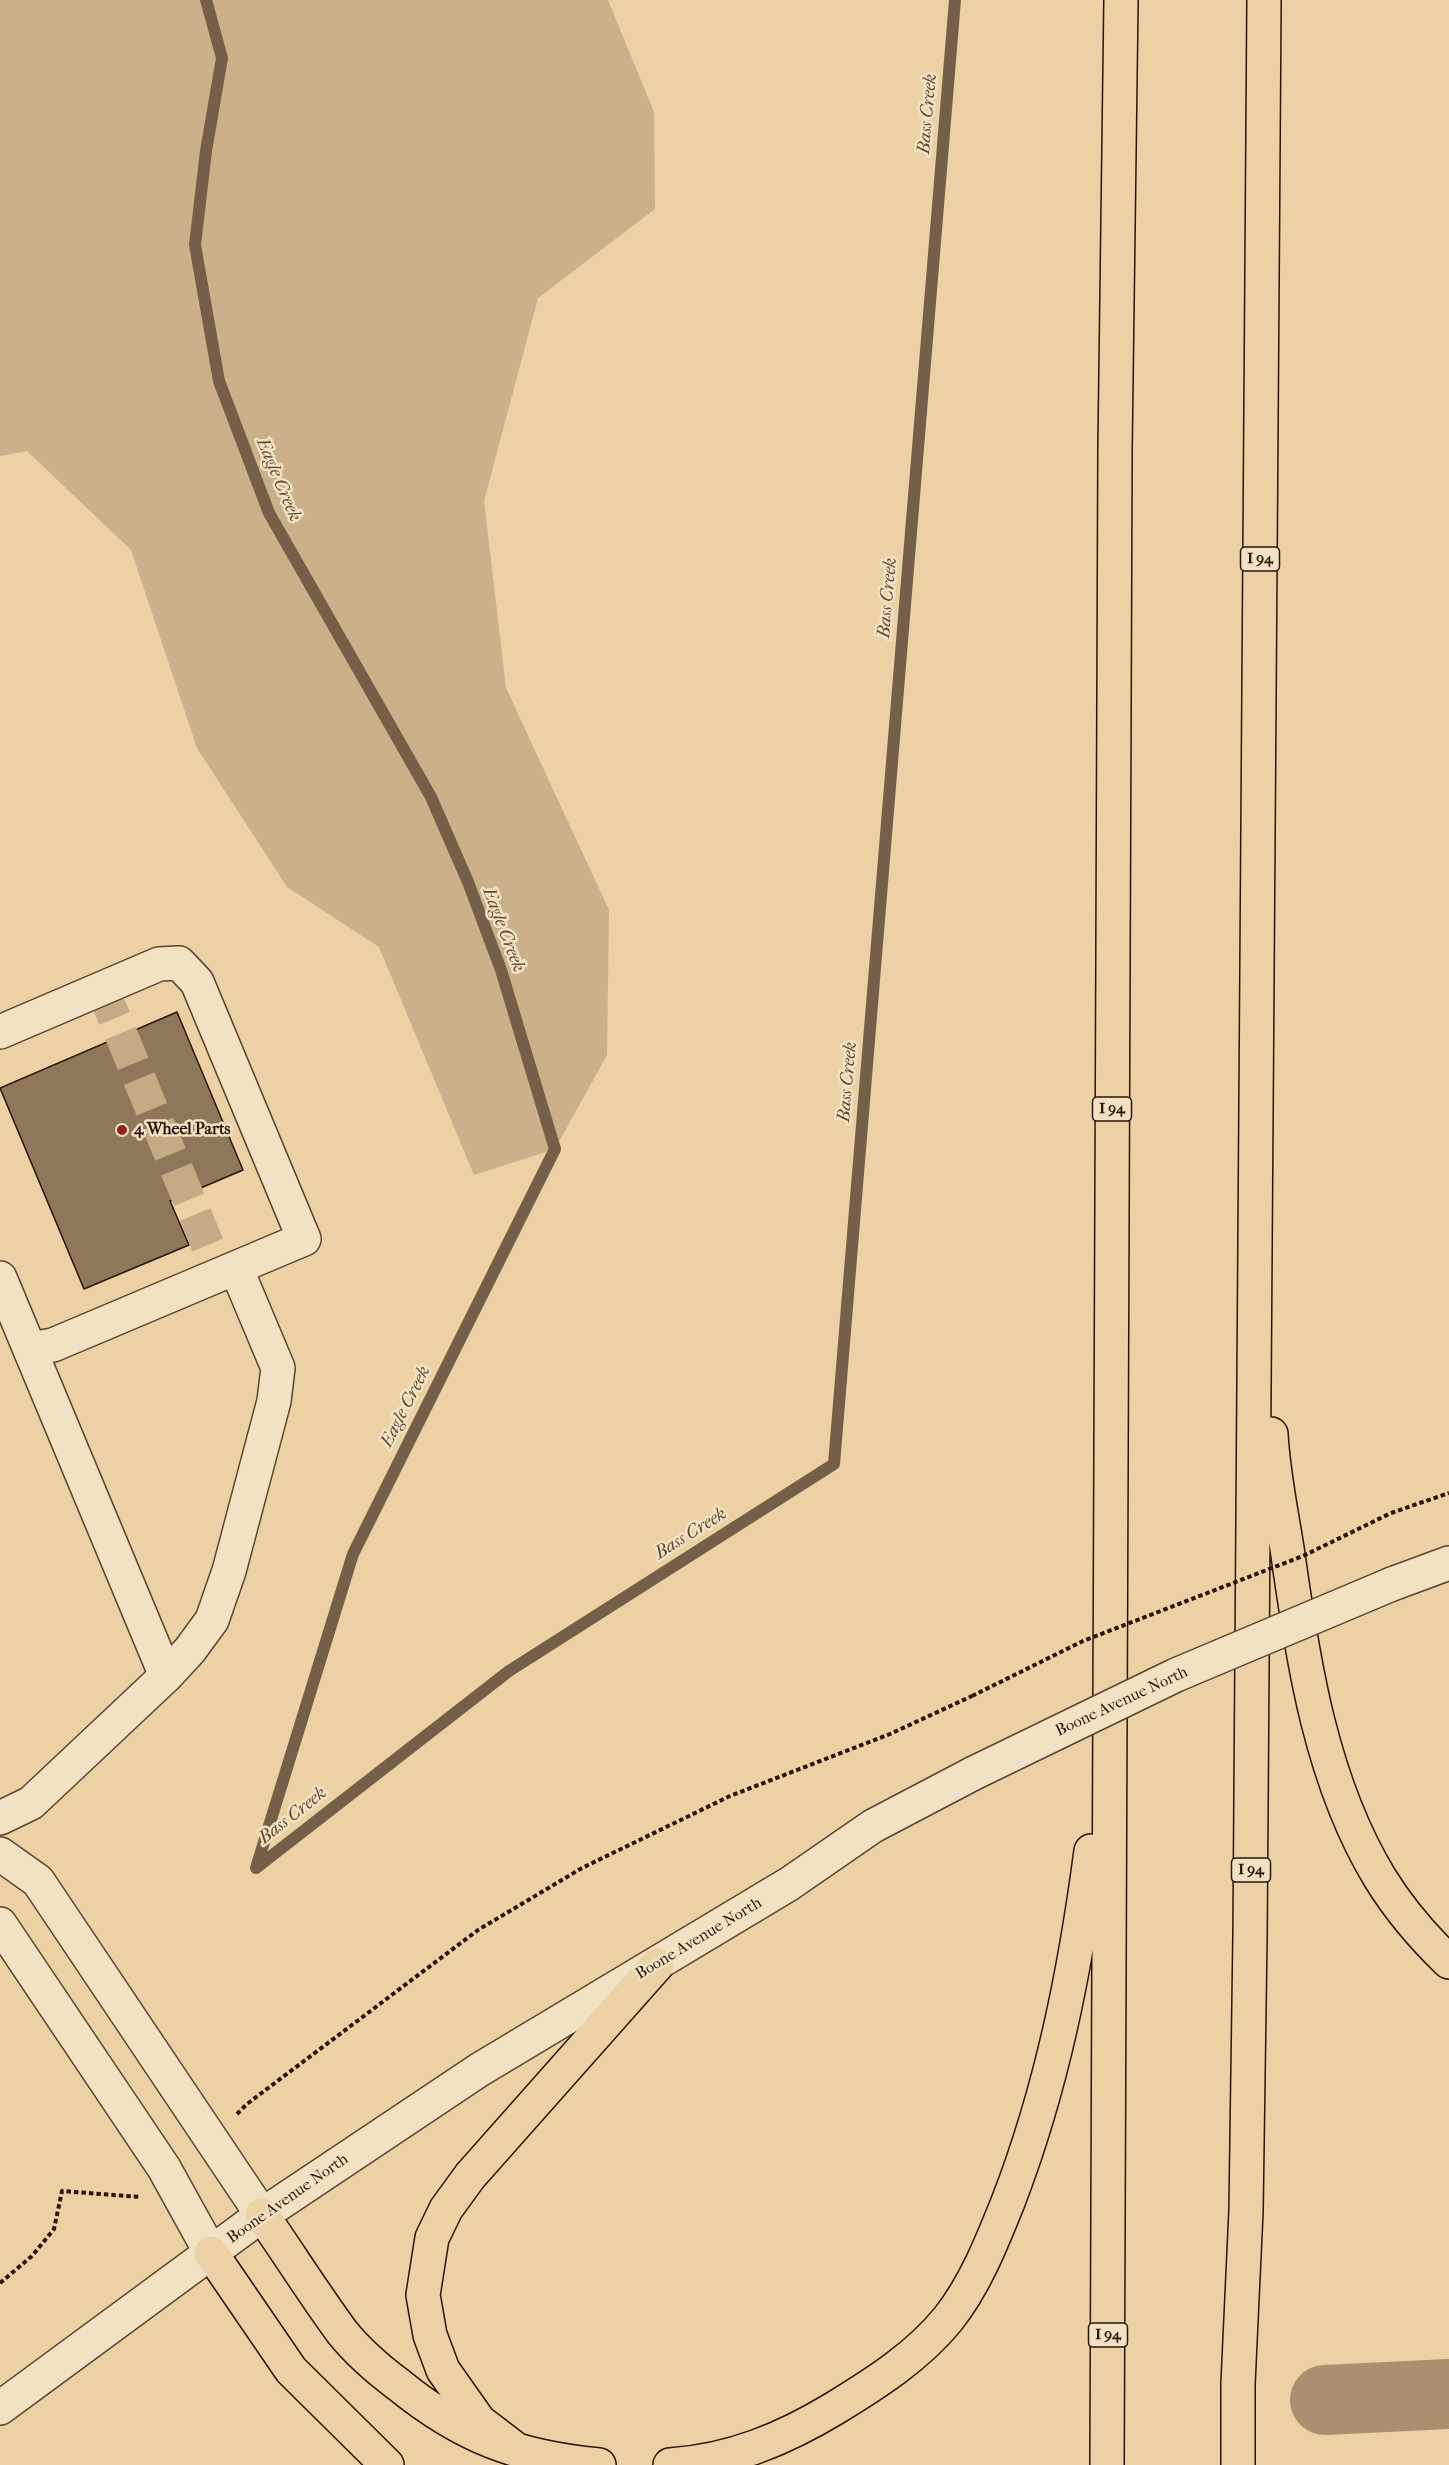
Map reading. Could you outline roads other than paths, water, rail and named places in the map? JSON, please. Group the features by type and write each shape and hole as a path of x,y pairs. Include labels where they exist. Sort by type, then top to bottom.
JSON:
{"highway":[{"name":"I 94","path":"1107,2465 1115,462 1121,0"},
{"name":"I 94","path":"1238,2465 1238,2384 1246,2211 1250,1948 1264,0"},
{"path":"1256,1117 1272,1442 1294,1600 1310,1690 1344,1802 1380,1877 1427,1940 1449,1962"},
{"path":"670,2465 719,2458 764,2445 800,2430 866,2390 930,2340 949,2317 974,2277 992,2244 1026,2157 1063,2024 1085,1898 1110,1709"},
{"path":"517,2450 479,2421 442,2370 430,2335 423,2295 432,2238 446,2209 470,2176 657,1965"},
{"path":"262,2215 343,2334 378,2369 419,2402 451,2423 485,2440 547,2459 599,2465"},
{"path":"211,2253 291,2370 387,2465"}],"street":[{"path":"0,1032 159,964 179,963 197,982 304,1239 53,1345 31,1349"},
{"path":"0,1818 31,1803 166,1676 190,1650 212,1620 229,1571 274,1401 278,1368 236,1268"},
{"path":"0,1278 166,1676"},
{"name":"Boone Avenue North","path":"0,2408 262,2215 479,2070 789,1884 873,1826 974,1773 1176,1676 1392,1584 1449,1563"},
{"path":"0,1854 38,1881 262,2215"},
{"path":"0,1924 170,2179 211,2253"}],"waterway":[{"name":"Eagle Creek","path":"206,0 222,58 206,151 195,245 219,381 269,513 431,797 468,882 501,970 555,1149 353,1554 256,1868"},
{"name":"Bass Creek","path":"256,1868 509,1671 834,1464 955,0"},
{"path":"1325,2400 1449,2394"}],"tunnel":[{"path":"102,988 220,1275"}],"place":[{"name":"4 Wheel Parts","path":"122,1130"}]}
